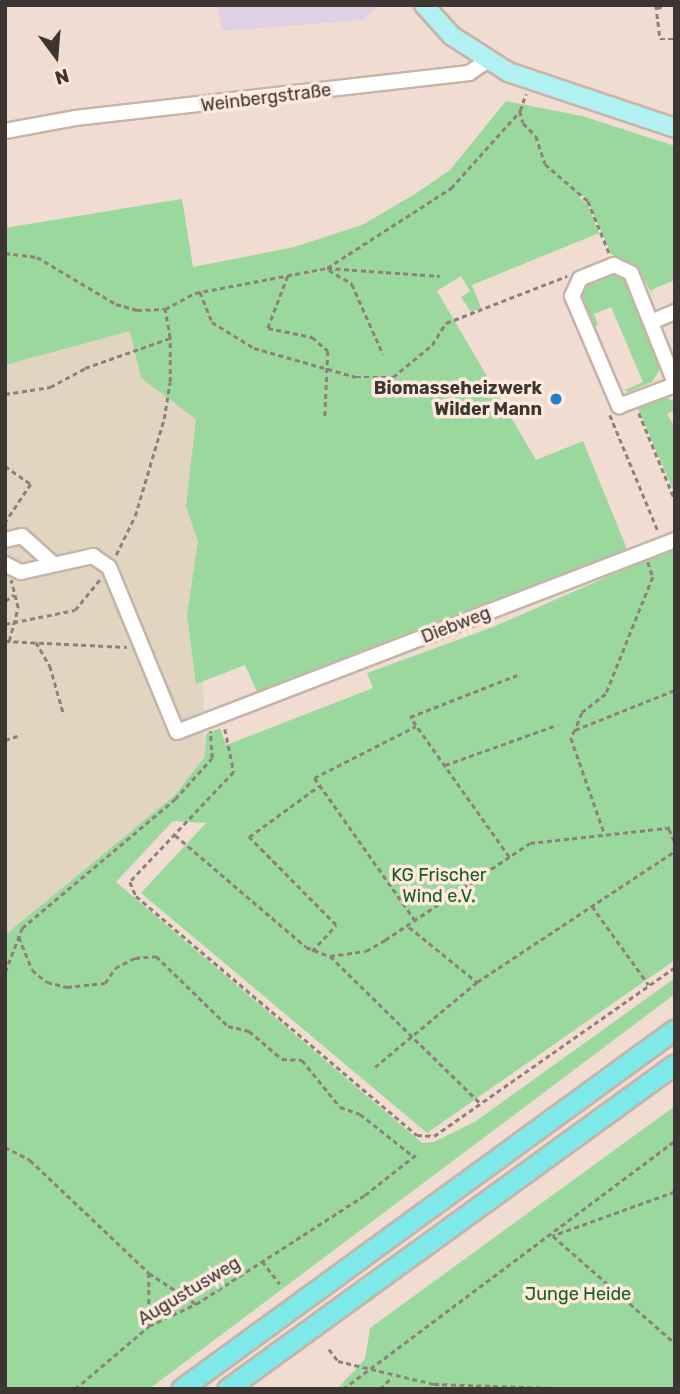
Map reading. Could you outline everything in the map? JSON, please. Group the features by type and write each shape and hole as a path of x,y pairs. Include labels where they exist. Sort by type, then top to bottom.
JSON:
{"highway":[{"path":"181,1389 675,1029"},
{"path":"227,1389 675,1064"}],"main road":[{"path":"424,5 452,36 487,61 531,81 675,128"}],"street":[{"name":"Weinbergstraße","path":"5,131 42,124 171,111 468,73 487,61"},
{"path":"614,265 631,273 675,384 619,406 572,296 580,279 614,265"},
{"path":"651,322 675,312"},
{"path":"5,540 22,537 52,562"},
{"name":"Diebweg","path":"141,648 177,732 212,720 236,703 669,542"},
{"path":"8,567 20,572 52,562 93,556 108,566 141,648"}],"path":[{"path":"667,5 656,7 660,39 675,39"},
{"path":"327,268 451,188 520,111 531,81"},
{"path":"520,111 523,123 536,136 545,163 588,201 614,265"},
{"path":"5,253 37,257 125,308 165,309 200,292 327,268 440,276"},
{"path":"327,268 352,284 383,354"},
{"path":"200,292 212,322 254,348 355,377 393,377 432,345 446,323 573,274 580,279"},
{"path":"288,276 268,328 312,337 328,351 325,417"},
{"path":"5,624 75,610 108,566 135,516 153,461 170,382 170,338 165,309"},
{"path":"5,394 50,387 85,368 170,338"},
{"path":"634,401 675,500"},
{"path":"619,406 608,411 669,542"},
{"path":"5,466 31,484 5,523"},
{"path":"604,833 571,738 582,713 606,694 653,577 645,551"},
{"path":"8,567 18,608 7,641 141,648"},
{"path":"5,601 14,595"},
{"path":"36,642 50,666 64,715"},
{"path":"509,857 410,717 517,675"},
{"path":"575,730 675,690"},
{"path":"212,720 234,772 130,882 136,895 417,1135 435,1136 479,1102 675,967"},
{"path":"5,972 22,928 175,799 212,758 212,720"},
{"path":"444,765 557,725"},
{"path":"415,921 314,778 416,726"},
{"path":"5,740 17,736"},
{"path":"312,951 336,925 249,837 319,786"},
{"path":"175,835 312,951 330,956 366,951 541,839 675,827"},
{"path":"669,828 675,842"},
{"path":"375,1067 477,982 675,851"},
{"path":"592,906 649,985"},
{"path":"408,926 477,982"},
{"path":"19,937 32,970 47,982 67,987 105,983 115,968 135,958 156,956 228,1026 249,1031 282,1059 302,1060 340,1108 360,1114 413,1156"},
{"path":"330,956 479,1102"},
{"path":"343,1389 553,1236 675,1141"},
{"path":"5,1147 30,1160 149,1273 196,1304"},
{"path":"262,1261 365,1195 418,1153"},
{"path":"553,1236 675,1192"},
{"path":"553,1236 675,1343"},
{"name":"Augustusweg","path":"75,1389 149,1326 196,1304 262,1261 280,1284"},
{"path":"149,1273 149,1326"},
{"path":"328,1349 338,1361 392,1377 434,1384 582,1389"},
{"path":"380,1389 392,1377"}],"shaded area":[{"path":"217,5 380,5 363,20 223,31"},
{"path":"182,199 193,267 205,756 175,795 5,935 5,228"}],"green space":[{"path":"506,101 582,116 675,146 675,280 651,290 654,297 635,264 612,255 585,196 579,197 588,205 599,233 472,285 481,308 471,312 461,297 470,291 461,276 437,291 536,460 583,441 627,549 257,692 245,665 196,684 187,615 198,541 186,506 196,419 141,378 130,331 5,365 5,228 182,199 193,267 294,247 362,225 450,170"},
{"path":"613,274 625,281 661,368 652,382 628,392 625,390 643,382 611,307 594,314 598,325 594,327 581,296 585,286"},
{"path":"664,396 675,402 675,410 667,414 675,427 675,494 637,406"},
{"name":"KG Frischer Wind e.V.","path":"675,547 675,960 427,1133 141,893 206,823 173,821 116,882 422,1143 434,1142 476,1121 675,978 675,994 149,1389 5,1389 5,935 175,795 205,756 206,734 220,728 226,745 373,688 367,673 493,627"},
{"name":"Junge Heide","path":"675,1106 675,1389 337,1389 365,1359 370,1328"}],"place":[{"name":"Biomasseheizwerk Wilder Mann","path":"556,399"}]}
